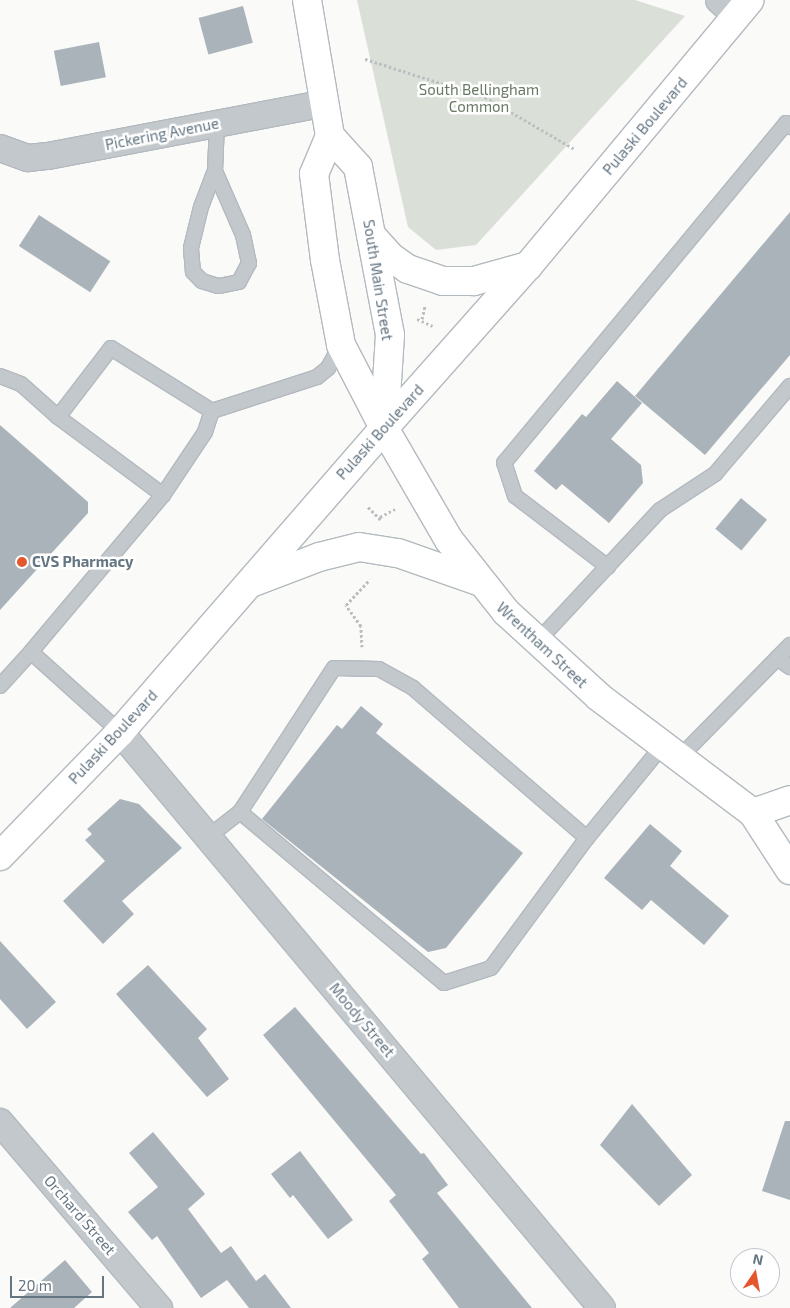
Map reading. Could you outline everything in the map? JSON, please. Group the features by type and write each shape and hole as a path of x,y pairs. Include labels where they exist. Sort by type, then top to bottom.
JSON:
{"main road":[{"path":"307,0 330,136 314,174 341,345 384,428"},
{"name":"Pulaski Boulevard","path":"0,856 120,732 247,584 528,266 736,5"},
{"name":"South Main Street","path":"330,136 358,167 390,334 384,428"},
{"path":"371,235 392,258 408,269 443,282 474,281 528,266"},
{"name":"Wrentham Street","path":"384,428 440,526 478,581 536,643 599,697 673,750 753,813 787,859"},
{"path":"247,584 319,557 359,547 383,549 478,581"},
{"path":"753,813 790,800"}],"street":[{"name":"Pickering Avenue","path":"0,148 28,158 48,156 325,103"},
{"name":"Moody Street","path":"120,732 602,1308"},
{"name":"Orchard Street","path":"0,1122 159,1308"}],"lane":[{"path":"608,567 515,496 504,463 786,123 790,126"},
{"path":"215,171 243,235 249,263 240,282 218,286 202,281 193,272 191,248 201,207 215,171 217,124"},
{"path":"58,417 111,348 212,411 318,378 328,368 341,345"},
{"path":"0,376 22,384 58,417 163,496"},
{"path":"536,643 660,510 715,474 790,386"},
{"path":"0,686 163,496 205,432 212,411"},
{"path":"240,812 444,983 490,968 587,838 673,750 778,658 790,645"},
{"path":"31,652 120,732"},
{"path":"778,658 790,667"},
{"path":"208,837 240,812 334,668 379,669 413,688 587,838"}],"path":[{"path":"365,59 485,96 576,150"},
{"path":"422,319 426,301"},
{"path":"368,507 380,517 381,529"},
{"path":"380,517 395,509"},
{"path":"362,669 361,626 346,605 368,583 371,573"}],"green space":[{"name":"South Bellingham Common","path":"357,0 635,0 685,16 476,245 436,250 408,227"}],"building":[{"path":"243,6 253,43 208,55 199,18"},
{"path":"99,42 106,77 61,86 54,51"},
{"path":"790,212 790,355 705,455 635,396"},
{"path":"39,215 110,261 90,292 19,246"},
{"path":"617,381 642,403 611,439 641,465 643,483 609,523 562,484 556,490 534,471 582,414 586,417"},
{"name":"CVS Pharmacy","path":"0,425 88,502 88,513 0,610"},
{"path":"741,498 767,520 741,550 715,529"},
{"path":"361,706 383,724 376,733 523,853 446,948 428,952 262,819 337,725 342,729"},
{"path":"120,799 139,804 182,848 122,901 134,914 103,944 63,901 105,861 85,840 92,834 87,829"},
{"path":"650,824 682,851 670,866 729,916 704,945 651,900 642,910 604,878"},
{"path":"0,941 56,1002 27,1029 0,999"},
{"path":"148,965 207,1029 198,1038 229,1079 207,1097 116,994"},
{"path":"295,1007 421,1154 424,1153 448,1185 437,1193 532,1308 459,1308 422,1259 429,1253 389,1201 396,1195 263,1035"},
{"path":"632,1104 692,1175 659,1206 600,1145"},
{"path":"785,1121 790,1121 790,1200 762,1191"},
{"path":"153,1132 205,1194 188,1209 221,1253 231,1246 256,1281 265,1274 291,1308 249,1308 227,1280 201,1298 157,1236 152,1240 128,1212 158,1187 129,1153"},
{"path":"300,1151 353,1220 328,1239 293,1195 290,1198 271,1174"},
{"path":"65,1260 92,1292 74,1308 10,1308"}],"place":[{"name":"CVS Pharmacy","path":"22,562"}]}
